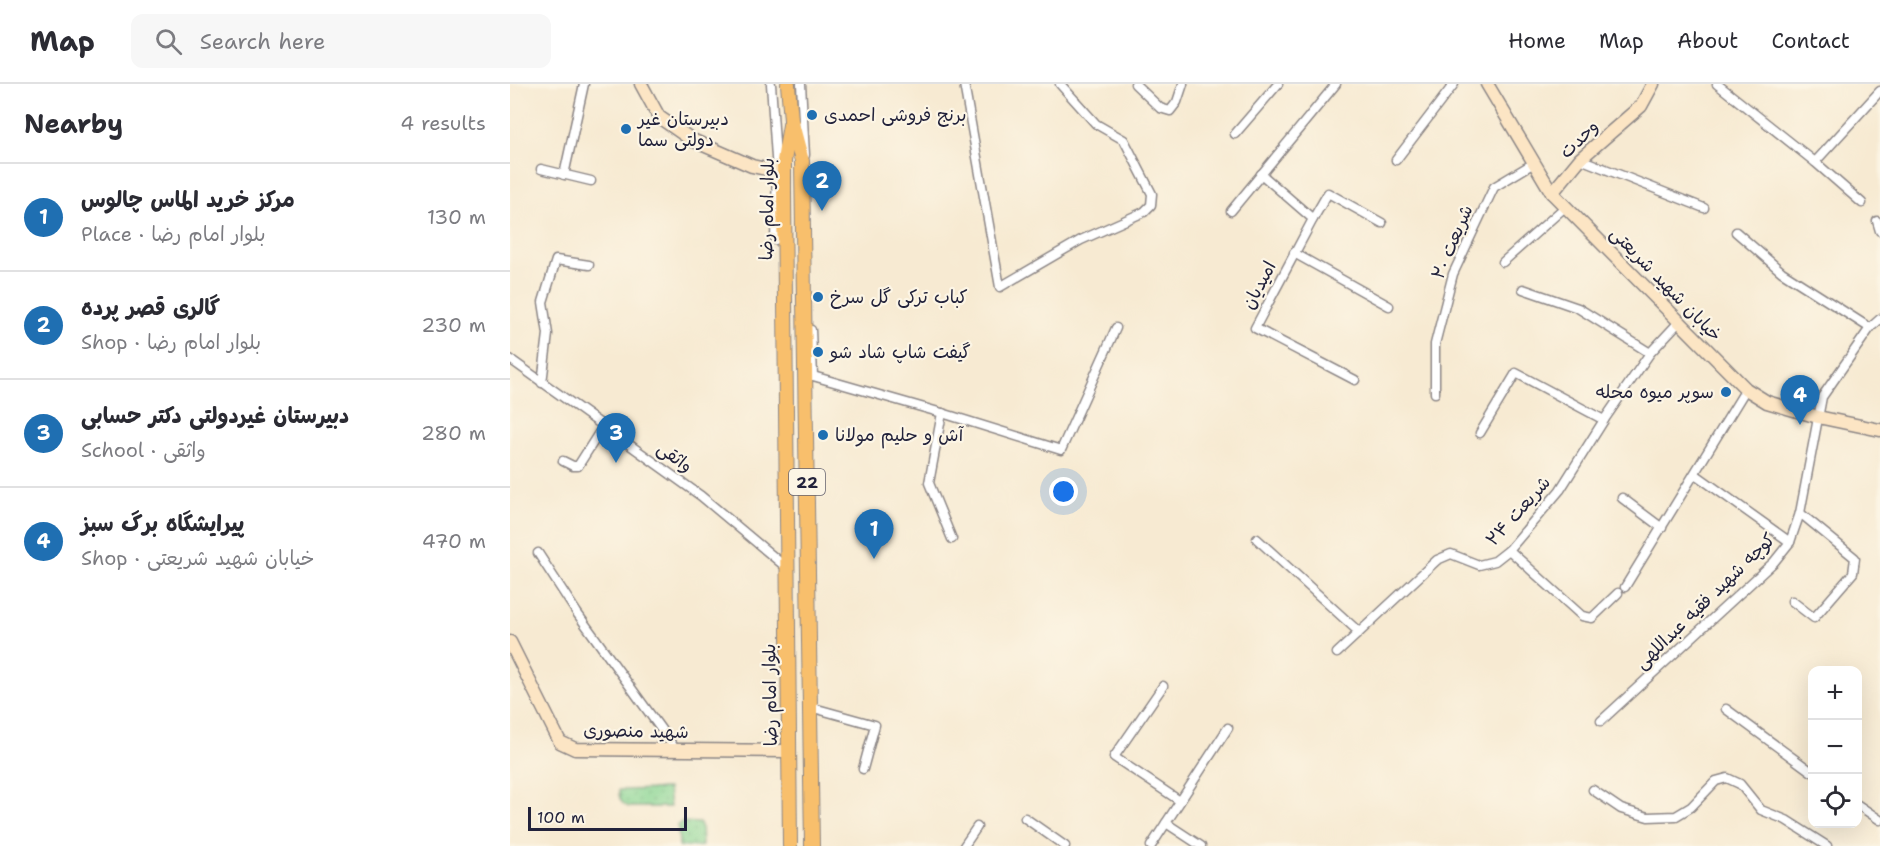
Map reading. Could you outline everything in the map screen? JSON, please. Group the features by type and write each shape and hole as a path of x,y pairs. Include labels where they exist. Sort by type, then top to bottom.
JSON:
{"main road":[{"path":"788,84 791,120"},
{"name":"بلوار امام رضا","path":"790,846 780,173 791,120"},
{"name":"بلوار امام رضا","path":"791,120 802,161 809,375 812,846"}],"street":[{"path":"564,175 584,84"},
{"path":"641,84 659,117 692,140 752,166 780,173"},
{"path":"771,84 780,173 775,240"},
{"path":"801,84 808,203 809,375 1061,450 1116,328"},
{"path":"964,84 1000,287 1081,240 1144,212 1151,205 1152,195 1124,140 1096,124 1060,84"},
{"path":"1135,84 1160,108 1170,111 1177,102 1183,84"},
{"path":"1235,134 1278,84"},
{"path":"1231,211 1334,84"},
{"path":"1396,160 1454,84"},
{"name":"خیابان شهید شریعتی","path":"1487,84 1552,193 1746,389 1767,402 1818,417 1880,430"},
{"name":"وحدت","path":"1552,193 1580,159 1641,106 1653,84"},
{"path":"1717,84 1815,162 1862,203"},
{"path":"1815,162 1880,91"},
{"path":"1580,159 1704,208"},
{"name":"شریعت ۲۰","path":"1436,393 1435,344 1453,274 1494,187 1534,163"},
{"path":"541,170 591,181"},
{"path":"1261,174 1313,219"},
{"name":"امیدیان","path":"1355,380 1255,328 1328,193 1383,222"},
{"path":"1503,262 1565,207"},
{"path":"1877,221 1880,231"},
{"path":"1736,232 1782,272 1870,328"},
{"path":"1294,253 1389,306"},
{"path":"542,383 548,334 543,302 556,260 589,265"},
{"path":"1523,289 1578,308 1650,353"},
{"name":"کوچه شهید فقیه عبداللهی","path":"1601,721 1774,562 1790,542 1800,513 1822,397 1870,328 1880,319"},
{"name":"شریعت ۲۴","path":"1337,652 1437,560 1451,554 1479,565 1495,561 1509,550 1560,490 1650,353 1679,322"},
{"name":"واثقی","path":"510,359 701,496 787,568"},
{"path":"1480,433 1516,373 1604,420"},
{"path":"1509,550 1582,616 1592,618 1621,590 1662,528 1746,389"},
{"path":"942,413 929,483 951,539"},
{"path":"563,461 578,466 604,425"},
{"path":"1695,474 1790,542"},
{"path":"1622,498 1662,528"},
{"path":"1791,601 1815,618 1853,573 1855,558 1800,513"},
{"path":"1257,539 1359,632"},
{"path":"538,553 577,613 676,750"},
{"name":"شهید منصوری","path":"510,642 560,742 575,749 789,751"},
{"path":"1162,686 1114,757 1180,801"},
{"path":"810,707 875,725 863,769"},
{"path":"1726,709 1808,769"},
{"path":"1151,846 1228,728"},
{"path":"1593,790 1621,809 1648,817 1676,816 1691,807 1716,781 1727,778 1740,784 1761,810 1786,820 1827,846"},
{"path":"1862,808 1880,820"},
{"path":"1025,818 1065,846"},
{"path":"1166,823 1201,846"},
{"path":"964,846 977,827"}],"green space":[{"path":"668,789 670,807 629,807 622,803 619,793 619,790"},
{"path":"682,822 701,825 702,846 679,846 678,825"}],"place":[{"name":"برنج فروشی احمدی","path":"812,115"},
{"name":"دبیرستان غیر دولتی سما","path":"626,129"},
{"name":"گالری قصر پرده","path":"822,211"},
{"name":"کباب ترکی گل سرخ","path":"818,297"},
{"name":"گیفت شاپ شاد شو","path":"818,352"},
{"name":"سوپر میوه محله","path":"1726,392"},
{"name":"پیرایشگاه برگ سبز","path":"1800,425"},
{"name":"آش و حلیم مولانا","path":"823,435"},
{"name":"دبیرستان غیردولتی دکتر حسابی","path":"616,463"},
{"name":"مرکز خرید الماس چالوس","path":"874,559"}]}
